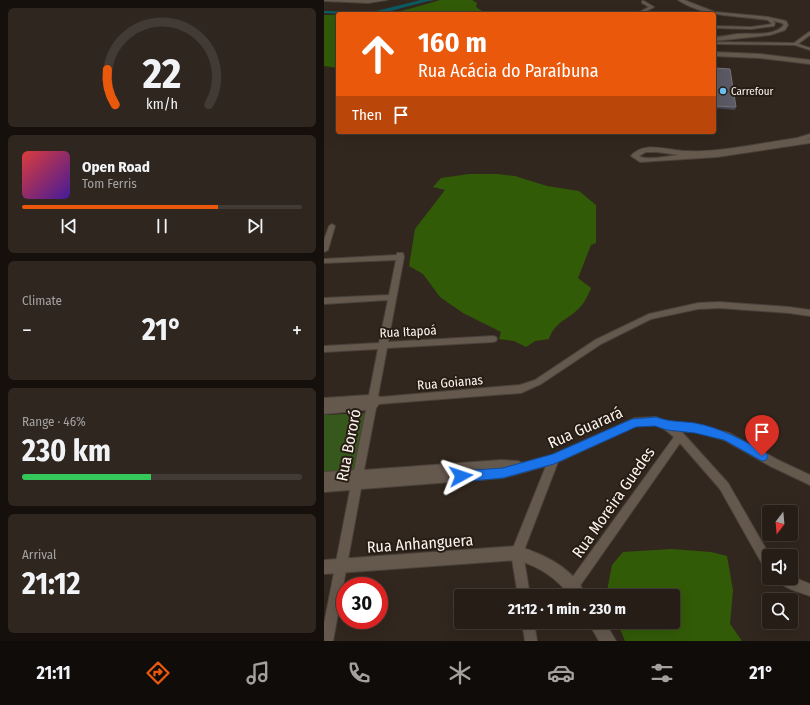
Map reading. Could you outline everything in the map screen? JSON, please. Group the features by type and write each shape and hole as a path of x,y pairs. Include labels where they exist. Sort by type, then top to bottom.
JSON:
{"street":[{"path":"324,0 368,2 385,0"},
{"path":"680,0 711,12"},
{"path":"642,12 652,7 643,2"},
{"path":"716,13 768,18 784,22 786,27 783,30 775,32 716,39"},
{"path":"716,27 751,28 773,25 774,22 768,18"},
{"path":"795,44 810,33"},
{"path":"716,43 795,44 810,49"},
{"path":"716,54 760,56 810,62"},
{"path":"810,136 798,140 722,150 688,152 646,161 638,159 635,156 645,150 688,152 718,155 810,141"},
{"path":"324,250 332,226"},
{"name":"Rua Bororó","path":"324,261 400,256 383,345 375,402 358,480 328,641"},
{"path":"324,301 392,297"},
{"name":"Rua Goianas","path":"324,410 375,402 521,389 538,382 598,342 649,317 698,306 719,305 810,313"},
{"name":"Rua Itapoá","path":"324,349 493,339"},
{"name":"Rua Goianas","path":"324,402 375,402"},
{"name":"Rua Guarará","path":"324,487 358,480 461,472 503,473 554,459 635,422 656,421 667,426 680,436 724,486 762,553"},
{"path":"667,426 695,428 726,436 774,463 810,480"},
{"name":"Rua Moreira Guedes","path":"577,589 680,436"},
{"path":"523,589 518,553 554,459"},
{"name":"Rua Guarará","path":"324,477 358,480"},
{"path":"518,553 543,563 574,589"},
{"name":"Rua Anhanguera","path":"324,567 518,553"},
{"path":"796,585 809,590"},
{"path":"529,629 531,641"},
{"path":"600,629 608,641"}],"green space":[{"path":"440,0 472,0 477,3 476,7 482,11 488,12 396,12"},
{"path":"324,15 336,15 336,68 324,66"},
{"path":"469,174 497,174 515,176 547,186 579,191 596,205 596,243 591,245 578,278 591,288 587,298 580,307 557,326 549,339 535,341 526,347 514,341 499,339 501,332 463,313 440,297 423,274 409,266 415,229 445,190 433,187 441,178"},
{"path":"367,413 359,473 324,475 324,415"},
{"path":"672,549 711,552 727,556 733,590 730,624 742,641 625,641 620,629 680,629 680,589 607,589 612,565 623,552"}],"water":[{"path":"421,0 434,0 385,12 372,12"},
{"path":"324,11 372,12 336,12 336,13 324,13"}],"building":[{"name":"Carrefour","path":"716,68 730,69 736,107 716,106"}],"place":[{"name":"Carrefour","path":"723,91"}],"route":[{"path":"461,476 503,473 554,459 635,422 656,421 667,426 695,428 726,436 762,456"}]}
